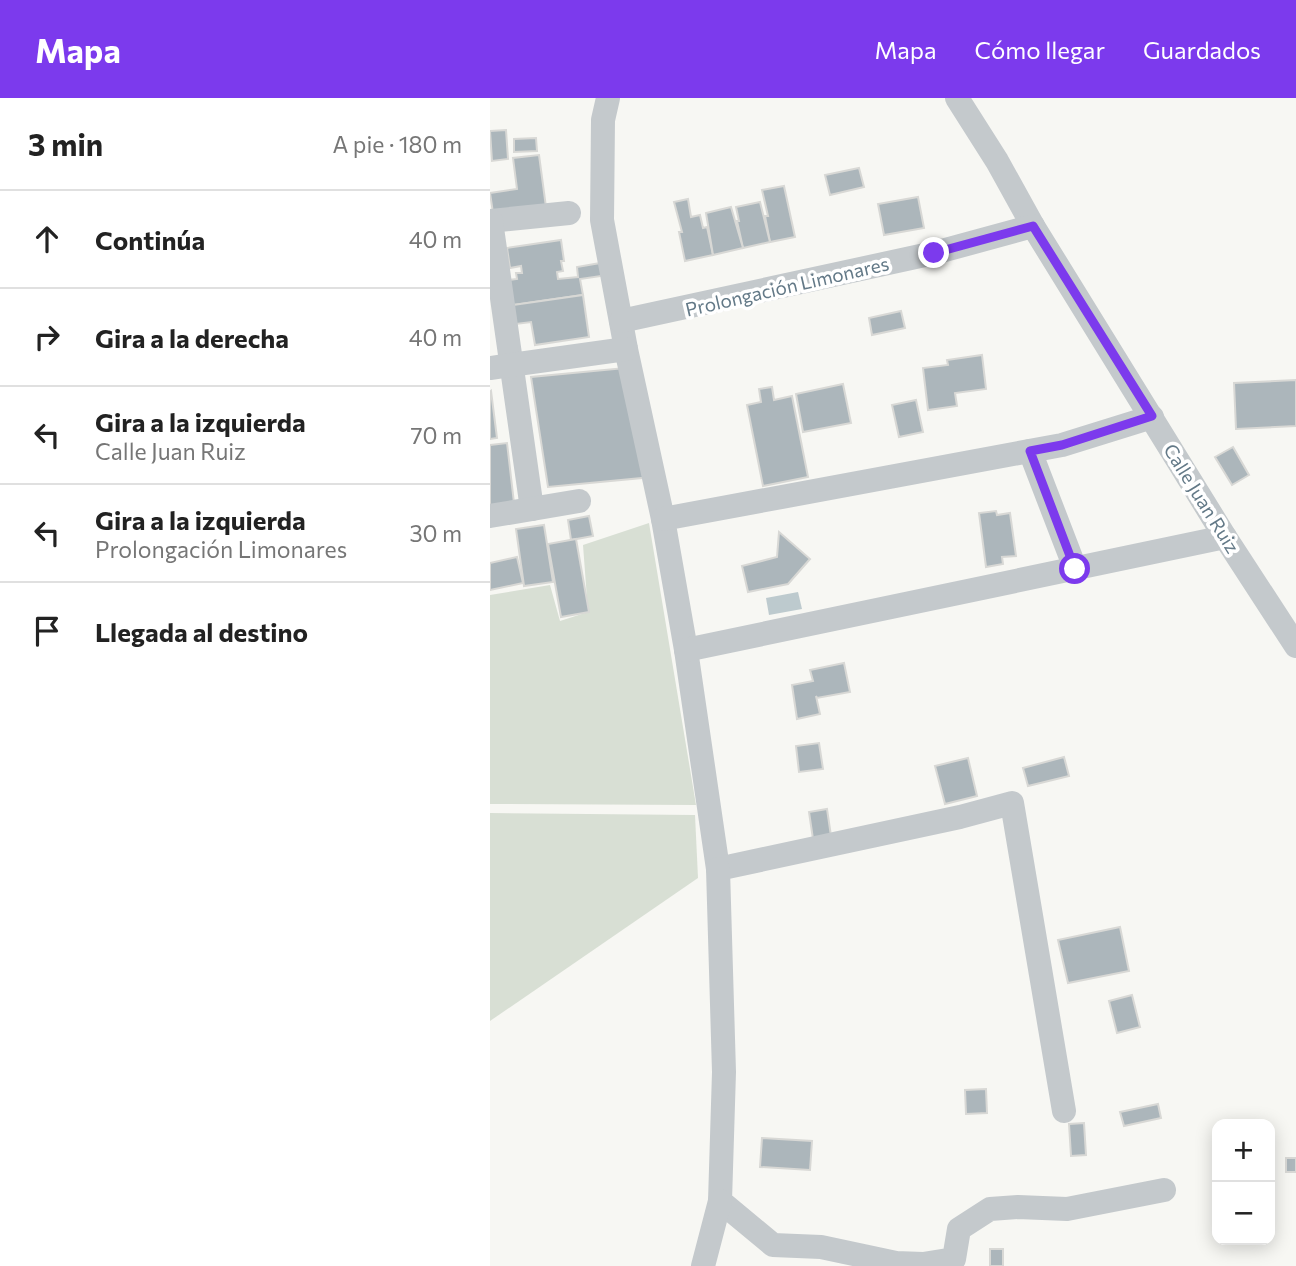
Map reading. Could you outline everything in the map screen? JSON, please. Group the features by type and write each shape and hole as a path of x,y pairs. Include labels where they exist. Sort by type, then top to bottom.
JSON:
{"street":[{"path":"608,98 603,120 602,220 626,349 663,519 686,650 718,869 724,1072 720,1201 702,1266"},
{"name":"Calle Juan Ruiz","path":"957,98 1225,537 1296,646"},
{"path":"532,509 501,366 491,221 569,213"},
{"name":"Prolongación Limonares","path":"621,321 921,256 1033,226"},
{"path":"501,366 626,349"},
{"path":"663,519 1062,445 1152,416"},
{"path":"1030,451 1075,569"},
{"path":"490,516 579,501"},
{"path":"686,650 1225,537"},
{"path":"718,869 960,817 1012,803 1064,1111"},
{"path":"720,1201 773,1245 821,1247 896,1263 923,1264 955,1262 959,1229 990,1209 1067,1209 1164,1190"}],"shaded area":[{"path":"649,523 696,805 490,804 490,595 550,585 560,621 588,612 583,545"},
{"path":"798,592 802,609 769,615 766,598"},
{"path":"490,813 695,815 698,878 490,1021"}],"building":[{"path":"506,130 508,159 492,161 490,131"},
{"path":"536,138 537,151 514,152 514,139"},
{"path":"539,155 546,207 493,213 490,193 517,189 513,158"},
{"path":"859,168 864,187 830,195 825,175"},
{"path":"784,186 795,237 770,242 762,190"},
{"path":"918,197 924,228 884,235 878,204"},
{"path":"688,199 691,217 700,215 703,228 707,227 713,255 685,261 679,232 682,232 674,202"},
{"path":"760,202 770,242 743,248 736,207"},
{"path":"731,207 743,248 713,255 706,213"},
{"path":"561,240 564,261 561,261 563,271 557,272 558,279 578,277 577,267 606,262 608,275 580,279 583,295 513,305 509,280 517,279 516,273 522,273 521,266 510,268 507,248"},
{"path":"583,295 589,337 535,345 531,322 516,324 513,305"},
{"path":"901,311 905,328 872,335 869,318"},
{"path":"982,355 986,389 955,393 957,406 928,410 923,368 948,365 947,360"},
{"path":"625,368 652,477 548,487 531,377"},
{"path":"1296,380 1296,426 1236,429 1234,383"},
{"path":"843,384 851,423 803,432 796,394"},
{"path":"772,387 774,400 792,396 808,477 763,486 747,405 761,402 759,389"},
{"path":"490,392 497,438 490,439"},
{"path":"916,400 923,432 899,437 892,405"},
{"path":"507,443 514,503 490,506 490,445"},
{"path":"1233,447 1249,475 1232,485 1215,457"},
{"path":"996,511 997,515 1010,513 1016,556 1002,557 1003,564 986,567 979,513"},
{"path":"589,516 593,536 571,540 568,520"},
{"path":"544,525 553,582 524,586 516,529"},
{"path":"779,532 810,559 788,584 748,592 742,566 777,557"},
{"path":"576,539 589,612 561,617 548,544"},
{"path":"517,557 523,583 490,590 490,563"},
{"path":"844,663 850,692 817,698 816,696 820,714 797,719 792,685 813,681 810,670"},
{"path":"819,743 823,769 799,772 796,746"},
{"path":"1064,757 1069,776 1028,786 1023,768"},
{"path":"968,758 977,796 945,804 935,766"},
{"path":"827,809 831,836 813,839 809,812"},
{"path":"1120,927 1129,971 1068,983 1058,940"},
{"path":"1132,995 1140,1027 1117,1033 1109,1001"},
{"path":"986,1089 987,1113 966,1114 965,1090"},
{"path":"1158,1104 1161,1118 1124,1126 1120,1112"},
{"path":"1084,1123 1086,1155 1071,1156 1069,1124"},
{"path":"762,1138 812,1141 810,1170 760,1167"},
{"path":"1286,1158 1296,1158 1296,1172 1286,1172"},
{"path":"990,1249 1003,1249 1003,1266 990,1266"}],"route":[{"path":"934,253 1033,226 1152,416 1062,445 1030,451 1075,569"}]}
